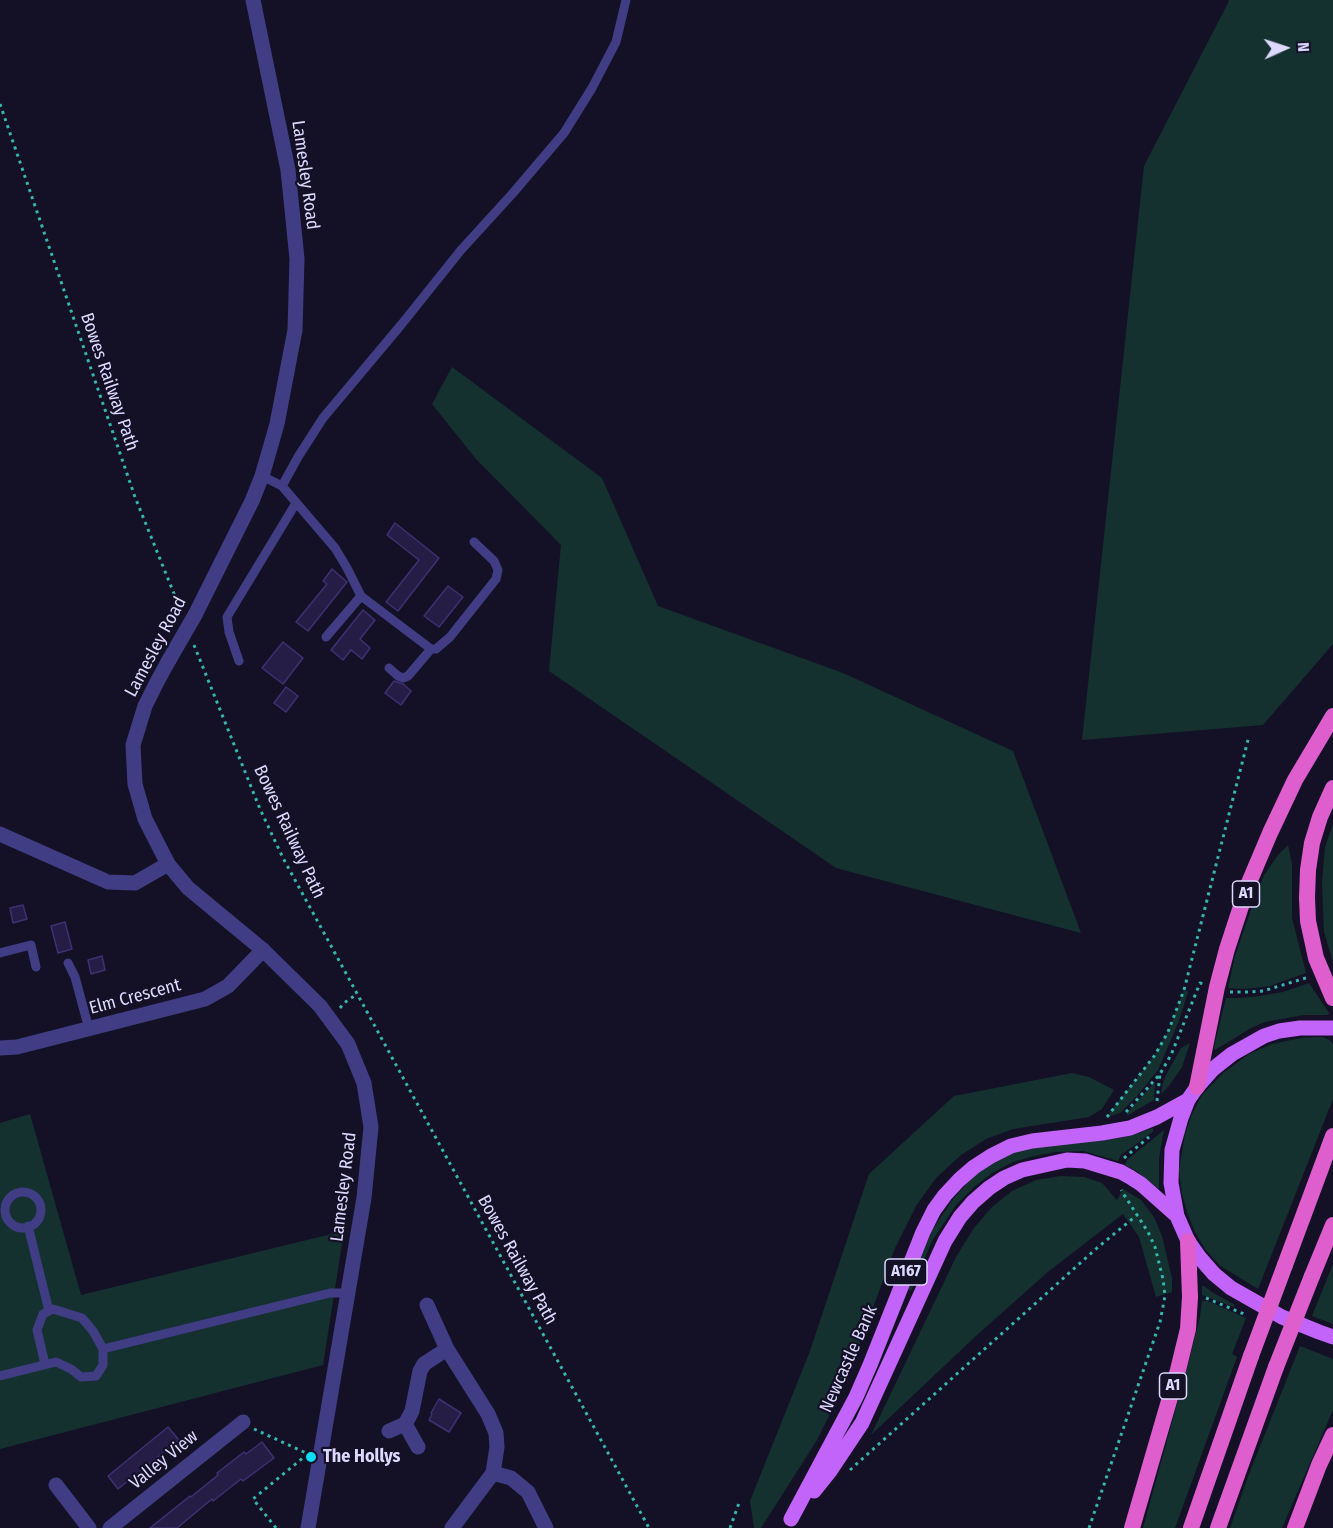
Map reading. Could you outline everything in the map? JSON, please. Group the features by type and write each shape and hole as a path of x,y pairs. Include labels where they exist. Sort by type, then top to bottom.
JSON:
{"highway":[{"name":"A1","path":"1192,1093 1217,987 1248,885 1295,780 1333,716"},
{"path":"1333,788 1320,817 1312,843 1306,898 1308,921 1316,957 1333,998"},
{"path":"1191,1528 1251,1356 1333,1136"},
{"path":"1218,1528 1276,1367 1333,1225"},
{"name":"A1","path":"1132,1528 1188,1329 1190,1312 1188,1241"},
{"path":"1295,1528 1333,1436"}],"main road":[{"name":"A167","path":"1333,1028 1300,1028 1264,1036 1232,1054 1213,1069 1192,1093 1176,1132 1171,1165 1171,1183 1177,1216 1188,1241 1214,1274 1231,1288 1282,1317 1333,1337"},
{"name":"Newcastle Bank","path":"787,1524 856,1397 923,1232 945,1195 974,1167 1011,1146 1032,1141 1115,1131 1138,1125 1157,1117 1192,1093"},
{"name":"Newcastle Bank","path":"787,1524 851,1441 871,1404 945,1241 960,1217 989,1188 1022,1170 1067,1160 1085,1161 1130,1177 1177,1216"}],"street":[{"name":"Lamesley Road","path":"253,0 288,170 297,259 295,330 277,424 262,476 252,501 189,615 146,706 134,745 135,784 145,819 168,864 188,888 262,950 320,1006 348,1044 364,1083 372,1127 364,1198 348,1293 314,1456 308,1528"},
{"path":"0,834 108,882 135,883 168,864"},
{"name":"Elm Crescent","path":"0,1048 17,1047 205,999 228,986 262,950"},
{"path":"427,1305 447,1349 488,1413 496,1433 497,1447 493,1473 452,1528"},
{"path":"389,1431 405,1424 412,1411 420,1371 424,1364 447,1349"},
{"name":"Valley View","path":"110,1528 243,1422"},
{"path":"405,1424 418,1448"},
{"path":"493,1473 511,1478 528,1492 546,1528"},
{"path":"56,1485 89,1528"}],"lane":[{"path":"282,486 323,418 461,250 564,133 592,88 616,42 626,0"},
{"path":"262,476 282,486 335,548 361,596 431,649"},
{"path":"239,661 229,632 227,617 296,502"},
{"path":"389,668 398,676 403,678 408,676 431,649 436,649 450,637 496,579 498,570 494,561 474,542"},
{"path":"326,637 361,596"},
{"path":"0,953 31,945 36,967"},
{"path":"69,963 89,1029"},
{"path":"17,1193 29,1193 38,1201 40,1213 35,1223 28,1226 13,1225 3,1215 7,1201 17,1193"},
{"path":"28,1226 49,1311"},
{"path":"103,1349 330,1293 348,1293"},
{"path":"0,1376 56,1362 81,1377 96,1376 103,1365 103,1349 93,1331 82,1318 53,1309 43,1314 37,1330 45,1364"}],"path":[{"name":"Bowes Railway Path","path":"0,104 135,497 189,615"},
{"name":"Bowes Railway Path","path":"191,637 260,809 283,858 649,1528"},
{"path":"1095,1134 1155,1055 1168,1032 1184,990 1249,736"},
{"path":"1230,992 1263,991 1306,978"},
{"path":"1125,1114 1161,1074 1200,983"},
{"path":"331,1020 344,1004 357,994"},
{"path":"1158,1096 1161,1074"},
{"path":"1124,1158 1157,1131"},
{"path":"1089,1528 1160,1322 1165,1296 1155,1247 1119,1186"},
{"path":"853,1467 1097,1248 1137,1215"},
{"path":"243,1422 314,1456"},
{"path":"276,1528 253,1499 302,1461 314,1456"},
{"path":"730,1528 739,1503"}],"green space":[{"path":"1228,0 1333,0 1333,644 1263,725 1082,740 1144,166"},
{"path":"452,367 602,478 658,606 843,673 1013,751 1081,933 836,868 549,671 561,545 476,459 432,404"},
{"path":"1333,824 1333,962 1324,932 1322,882 1325,847"},
{"path":"1288,845 1292,864 1292,918 1306,973 1270,986 1228,988 1235,956 1264,875"},
{"path":"1309,983 1329,1013 1328,1015 1304,1015 1265,1022 1215,1050 1226,998 1283,992"},
{"path":"1184,990 1188,992 1179,1021 1158,1070 1120,1113 1110,1116 1110,1112 1155,1055 1168,1032"},
{"path":"1322,1037 1330,1040 1333,1045 1333,1099 1258,1289 1219,1265 1205,1249 1195,1232 1182,1194 1179,1170 1185,1134 1202,1095 1223,1073 1249,1054 1272,1044 1301,1038"},
{"path":"1190,1043 1182,1067 1161,1094 1163,1082 1181,1048"},
{"path":"1072,1073 1089,1077 1114,1090 1102,1109 1089,1117 1013,1129 986,1139 961,1155 936,1178 916,1206 895,1248 854,1359 817,1440 761,1528 754,1528 750,1501 810,1351 869,1174 954,1096"},
{"path":"1155,1082 1154,1100 1126,1114"},
{"path":"30,1114 81,1295 344,1231 323,1365 0,1449 0,1123"},
{"path":"1153,1128 1153,1132 1121,1155 1118,1161 1083,1151 1055,1152 1013,1162 992,1173 956,1205 932,1241 911,1291 908,1288 933,1229 953,1199 974,1176 992,1163 1013,1153 1034,1147 1114,1139"},
{"path":"1164,1130 1159,1158 1159,1190 1138,1172 1125,1165 1127,1160"},
{"path":"1061,1176 1084,1177 1102,1183 1117,1200 1123,1189 1141,1200 1154,1217 1162,1236 1172,1278 1172,1292 1156,1297 1139,1237 1123,1214 1049,1271 871,1435 956,1257 974,1228 992,1207 1012,1191 1036,1180"},
{"path":"1333,1264 1333,1324 1312,1316"},
{"path":"1202,1286 1235,1305 1234,1307 1202,1295"},
{"path":"1202,1301 1208,1301 1246,1318 1232,1354 1237,1357 1175,1528 1143,1528 1188,1364"},
{"path":"1300,1346 1333,1359 1333,1410 1282,1528 1230,1528 1249,1474"}],"building":[{"path":"395,523 439,558 398,611 386,602 419,560 387,535"},
{"path":"332,569 347,582 308,631 296,622 327,584 323,581"},
{"path":"448,586 463,597 439,627 424,616"},
{"path":"363,610 375,620 360,639 370,648 362,659 351,650 343,660 331,650"},
{"path":"283,642 303,658 283,684 262,668"},
{"path":"394,681 403,684 411,691 401,705 385,693"},
{"path":"286,687 298,696 286,712 274,703"},
{"path":"23,905 27,919 13,923 10,908"},
{"path":"65,922 72,949 58,953 51,926"},
{"path":"102,956 105,970 91,974 88,960"},
{"path":"439,1399 461,1413 449,1432 429,1420"},
{"path":"168,1427 179,1440 118,1489 108,1476"},
{"path":"262,1442 274,1458 243,1481 241,1479 213,1501 212,1499 177,1528 150,1528 244,1452 246,1454"}],"place":[{"name":"The Hollys","path":"311,1457"}]}
